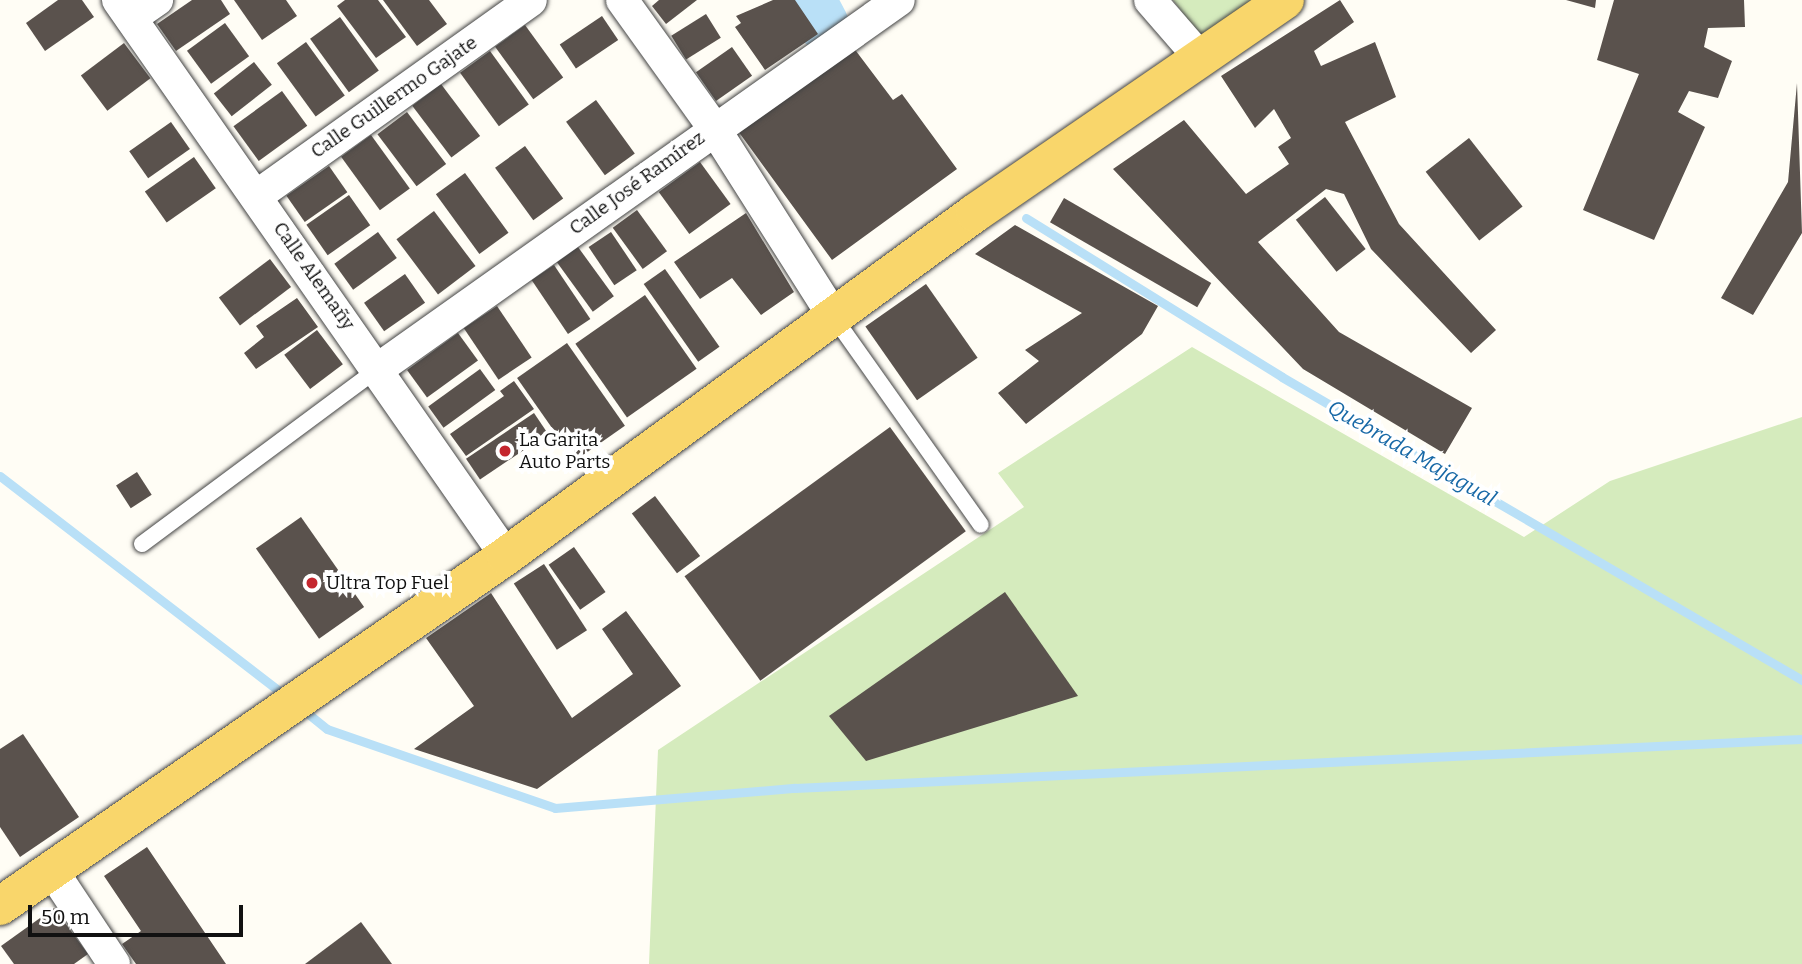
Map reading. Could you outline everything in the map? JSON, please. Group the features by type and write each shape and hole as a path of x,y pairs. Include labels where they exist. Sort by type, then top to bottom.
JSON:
{"main road":[{"path":"0,906 506,555 835,319 975,214 1202,60 1285,0"}],"street":[{"path":"124,9 157,0"},
{"name":"Calle Guillermo Gajate","path":"258,195 531,0"},
{"path":"622,0 714,128 835,319"},
{"name":"Calle José Ramírez","path":"378,369 714,128 899,0"},
{"path":"1150,0 1202,60"},
{"name":"Calle Alemañy","path":"124,9 258,195 506,555"},
{"path":"51,869 114,964"}],"lane":[{"path":"835,319 981,525"},
{"path":"142,544 378,369"}],"green space":[{"path":"1173,0 1252,0 1201,37"},
{"path":"1192,347 1524,537 1610,481 1802,417 1802,964 649,964 658,750 1024,507 998,473"}],"building":[{"path":"58,0 82,0 94,17 45,51 26,23"},
{"path":"192,0 221,0 230,14 176,51 157,24"},
{"path":"234,0 286,0 297,16 262,40"},
{"path":"345,0 378,0 406,37 376,58 337,6"},
{"path":"383,0 429,0 447,24 417,46"},
{"path":"659,0 697,0 666,24 652,6"},
{"path":"773,0 795,0 818,34 765,70 735,27 741,23 736,16"},
{"path":"1340,0 1354,22 1314,51 1321,66 1375,42 1396,97 1345,122 1399,224 1496,330 1471,353 1371,249 1344,194 1326,189 1258,242 1339,332 1472,408 1445,454 1303,369 1113,169 1184,120 1246,194 1289,164 1278,147 1291,138 1274,109 1255,128 1221,76"},
{"path":"1566,0 1596,0 1595,8"},
{"path":"1614,0 1744,0 1745,27 1708,28 1704,47 1732,61 1718,98 1689,91 1678,112 1705,127 1654,240 1583,210 1639,74 1597,60"},
{"path":"706,14 721,38 686,59 671,36"},
{"path":"602,16 618,40 576,69 560,45"},
{"path":"340,17 379,70 349,92 310,39"},
{"path":"225,23 249,56 211,84 187,51"},
{"path":"525,25 563,78 533,99 495,47"},
{"path":"306,42 345,95 316,117 277,63"},
{"path":"124,43 150,78 107,111 81,75"},
{"path":"732,47 752,76 716,101 696,72"},
{"path":"853,47 893,100 902,94 957,169 832,260 738,131"},
{"path":"490,51 529,104 499,126 460,73"},
{"path":"254,62 272,85 232,116 214,93"},
{"path":"1797,83 1802,233 1753,315 1721,298 1788,182"},
{"path":"441,84 480,136 451,158 412,106"},
{"path":"282,91 307,126 259,161 233,126"},
{"path":"596,100 635,153 605,175 566,122"},
{"path":"407,112 446,164 417,186 377,134"},
{"path":"171,122 190,149 148,178 129,151"},
{"path":"371,135 410,188 380,210 341,157"},
{"path":"1469,138 1523,207 1479,240 1426,172"},
{"path":"525,146 563,199 533,220 495,168"},
{"path":"194,157 216,188 167,223 145,191"},
{"path":"700,162 731,204 689,234 659,192"},
{"path":"329,166 347,192 305,222 286,196"},
{"path":"465,173 508,233 479,254 436,194"},
{"path":"349,195 370,225 328,255 306,225"},
{"path":"1325,197 1366,249 1336,272 1296,220"},
{"path":"1064,198 1211,283 1197,307 1050,222"},
{"path":"637,210 667,251 643,269 613,228"},
{"path":"434,211 476,266 438,294 396,239"},
{"path":"746,213 794,292 761,315 732,278 700,299 674,262"},
{"path":"1015,225 1158,306 1142,334 1026,424 998,393 1039,361 1025,350 1082,313 975,254"},
{"path":"378,232 397,258 353,290 334,264"},
{"path":"611,232 637,270 614,285 589,247"},
{"path":"578,247 614,296 593,312 557,262"},
{"path":"270,259 291,287 240,325 219,298"},
{"path":"554,265 590,319 568,334 532,280"},
{"path":"665,269 719,347 698,362 644,284"},
{"path":"405,274 425,303 384,331 364,303"},
{"path":"926,284 978,358 917,400 865,326"},
{"path":"645,295 697,369 627,417 575,344"},
{"path":"297,298 318,327 256,369 244,353 264,337 256,326"},
{"path":"497,306 532,357 499,380 464,328"},
{"path":"317,330 343,364 310,389 284,355"},
{"path":"458,333 478,361 427,398 407,370"},
{"path":"567,343 625,426 575,461 517,378"},
{"path":"480,369 495,390 444,428 428,407"},
{"path":"514,381 534,409 466,456 450,434 504,396 500,391"},
{"path":"534,413 548,434 480,480 466,459"},
{"path":"890,427 966,531 760,681 685,576"},
{"path":"137,472 152,495 131,508 116,486"},
{"path":"655,496 700,556 677,573 632,513"},
{"path":"301,517 364,607 319,639 256,549"},
{"path":"574,547 606,592 580,610 549,565"},
{"path":"544,564 587,630 557,650 514,584"},
{"path":"1005,592 1078,696 866,761 829,716"},
{"path":"491,593 572,718 633,674 602,629 626,611 681,686 537,789 414,749 474,706 426,638"},
{"path":"23,734 79,817 20,857 0,827 0,749"},
{"path":"147,847 226,964 136,964 122,944 141,931 104,876"},
{"path":"54,908 88,954 74,964 14,964 1,946"},
{"path":"361,922 392,964 305,964"}],"waterway":[{"name":"Quebrada Majagual","path":"810,0 823,24"},
{"name":"Quebrada Majagual","path":"1026,218 1282,377 1802,680"},
{"path":"0,476 287,697"},
{"path":"301,708 327,729 555,808 795,788 1802,739"}],"place":[{"name":"La Garita Auto Parts","path":"505,451"},
{"name":"Ultra Top Fuel","path":"312,583"}]}
